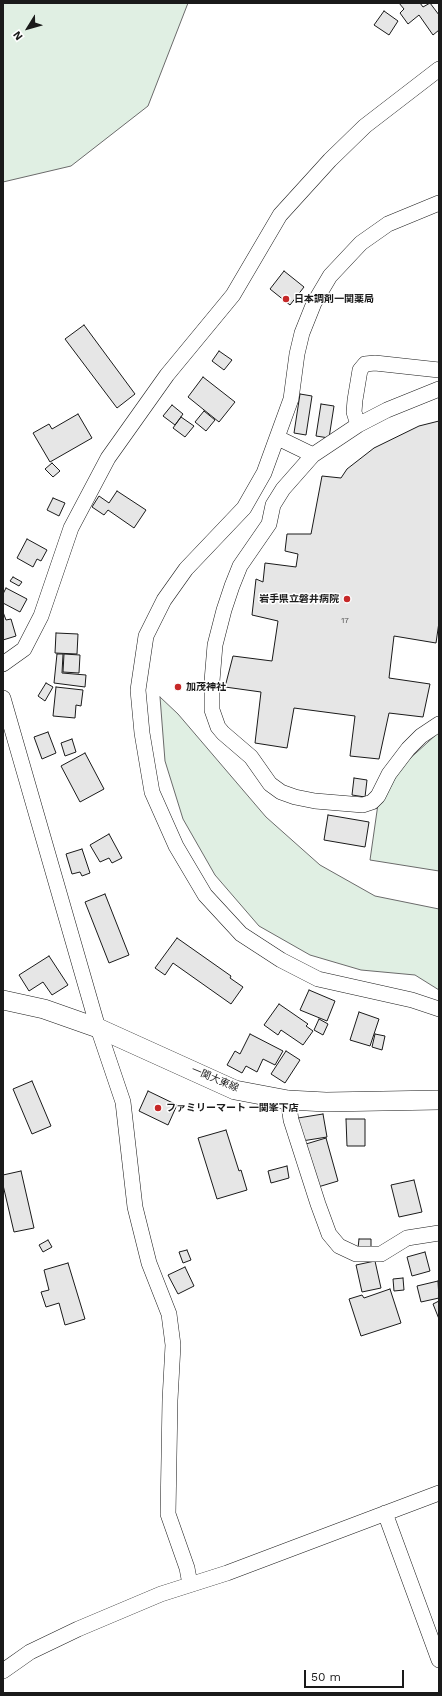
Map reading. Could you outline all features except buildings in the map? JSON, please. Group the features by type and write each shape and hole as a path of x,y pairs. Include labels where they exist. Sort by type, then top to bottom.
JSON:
{"main road":[{"name":"一関大東線","path":"3,1000 44,1009 98,1028 235,1090 288,1100 326,1102 439,1100"}],"street":[{"path":"3,664 24,649 41,616 71,528 108,458 167,375 233,295 280,215 330,160 365,126 439,69"},
{"path":"439,203 388,224 362,244 330,276 314,303 302,333 297,354 291,399 264,473 244,508 186,569 164,600 146,636 138,690 142,733 152,792 176,846 205,895 241,934 280,960 318,979 389,994 439,1010"},
{"path":"358,425 354,412 355,400 360,370 365,364 375,363 439,370"},
{"path":"439,390 386,410 358,425 313,455 283,489 273,505 269,524 240,566 224,610 215,645 212,681 212,710 218,727 251,757 270,784 281,792 295,797 315,801 363,805 372,802 378,796 389,774 408,749 421,736 439,724"},
{"path":"278,438 313,455"},
{"path":"3,698 98,1028 123,1102 135,1207 138,1221 149,1263 169,1314 173,1345 170,1400 168,1514 187,1568 190,1584"},
{"path":"288,1100 291,1120 320,1210 329,1234 339,1246 356,1254 381,1254 406,1238 439,1233"},
{"path":"3,1671 30,1652 78,1629 161,1594 227,1573 439,1493"},
{"path":"384,1513 439,1660"}],"green space":[{"path":"3,3 188,3 148,106 71,166 3,182"},
{"path":"160,697 178,714 266,817 320,865 375,896 439,909 439,990 415,975 361,970 310,955 259,926 215,875 183,819 165,761"},
{"path":"439,732 439,871 370,860 378,804 405,763"}],"place":[{"name":"日本調剤一関薬局","path":"286,299"},
{"name":"岩手県立磐井病院","path":"347,599"},
{"name":"加茂神社","path":"178,687"},
{"name":"ファミリーマート 一関峯下店","path":"158,1108"}]}
